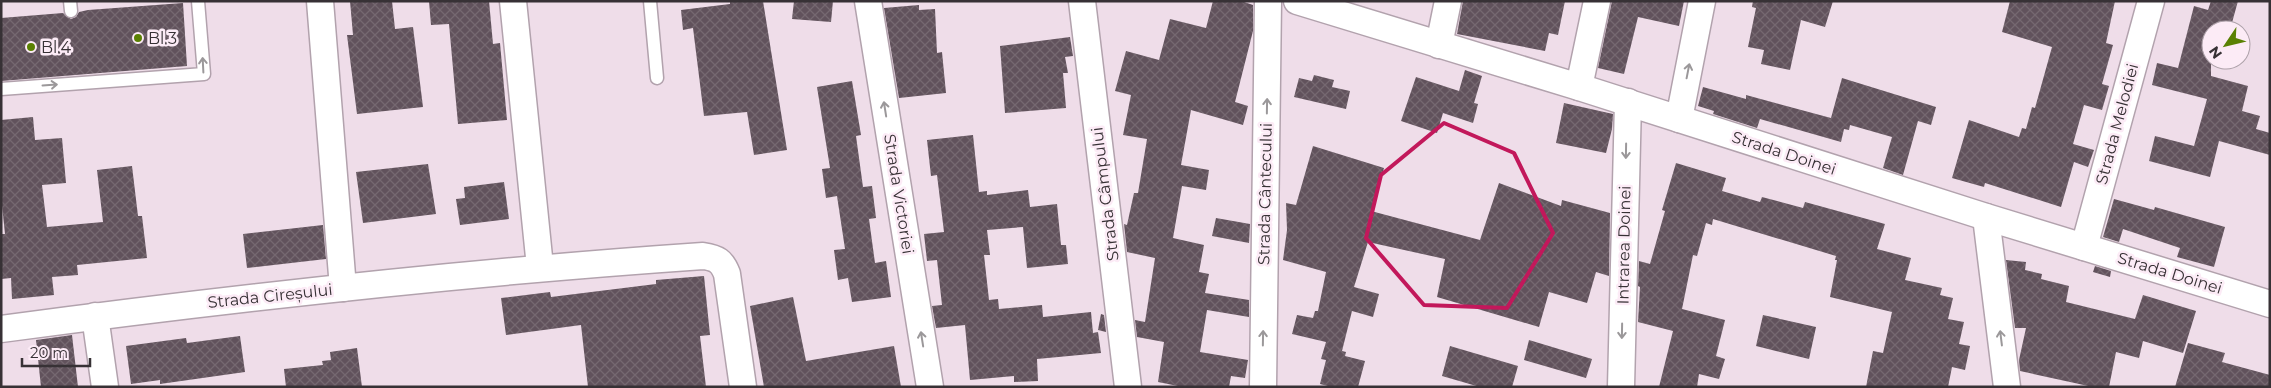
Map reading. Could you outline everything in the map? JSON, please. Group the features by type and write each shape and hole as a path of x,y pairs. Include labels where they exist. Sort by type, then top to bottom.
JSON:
{"street":[{"path":"320,1 343,288"},
{"path":"513,1 540,267"},
{"name":"Strada Victoriei","path":"868,1 930,387"},
{"name":"Strada Câmpului","path":"1082,1 1128,387"},
{"name":"Strada Cântecului","path":"1263,387 1268,1"},
{"name":"Strada Doinei","path":"1298,1 1628,102 1986,217 2270,304"},
{"path":"1439,45 1448,1"},
{"path":"1579,87 1597,1"},
{"path":"1679,119 1702,1"},
{"name":"Strada Melodiei","path":"2084,247 2150,1"},
{"name":"Intrarea Doinei","path":"1621,387 1628,102"},
{"path":"1986,217 2007,387"},
{"name":"Strada Cireșului","path":"1,329 96,316 540,267 703,256 714,257 723,263 727,274 743,387"},
{"path":"96,316 105,387"}],"lane":[{"path":"1,89 204,74 198,1"},
{"path":"650,1 657,78"}],"highlighted area":[{"path":"1444,123 1514,153 1553,233 1507,308 1424,305 1366,238 1381,175"}],"building":[{"path":"350,1 392,1 395,29 413,27 423,107 357,114 347,35 353,35"},
{"path":"429,1 489,1 493,44 500,43 507,120 458,124 449,24 431,25"},
{"path":"730,1 763,1 787,150 754,155 747,112 704,116 693,28 683,30 681,10 730,4"},
{"path":"794,1 833,1 831,22 792,19"},
{"path":"1213,1 1241,1 1253,5 1253,31 1235,102 1248,106 1243,125 1191,110 1181,165 1209,170 1206,190 1182,186 1173,238 1204,245 1199,272 1209,274 1205,293 1249,300 1249,317 1207,310 1200,352 1248,360 1245,378 1231,376 1229,387 1183,387 1158,382 1164,342 1137,337 1135,320 1145,322 1155,258 1127,252 1124,224 1127,225 1134,193 1138,193 1147,139 1123,135 1131,95 1115,91 1126,51 1159,60 1170,19 1206,28"},
{"path":"1463,1 1565,1 1558,35 1549,33 1545,51 1457,34"},
{"path":"1612,1 1684,1 1679,26 1638,17 1624,74 1598,68"},
{"path":"1753,1 1833,1 1825,27 1801,20 1790,70 1761,64 1764,50 1748,47 1756,8 1752,7"},
{"path":"2010,1 2115,1 2106,43 2113,45 2102,84 2109,86 2102,110 2084,105 2073,144 2094,150 2088,167 2074,162 2061,207 1985,183 1984,187 1952,178 1969,120 2019,137 2022,128 2026,129 2032,107 2035,108 2052,47 2002,32"},
{"path":"2211,1 2238,1 2233,20 2201,20 2201,70 2211,70 2211,76 2248,86 2242,111 2260,116 2256,129 2270,133 2270,155 2219,141 2210,177 2149,161 2155,136 2194,146 2207,99 2152,85 2157,63 2178,68 2194,6 2208,10"},
{"path":"183,3 187,66 1,81 1,18 63,13 71,19 76,17 79,12 88,10"},
{"path":"919,5 919,10 935,9 937,53 942,52 946,93 899,98 884,8"},
{"path":"1070,37 1073,56 1065,57 1068,73 1063,73 1066,108 1005,113 1000,46"},
{"path":"1465,70 1482,76 1474,103 1478,104 1473,123 1443,113 1437,133 1401,121 1416,77 1459,91"},
{"path":"1314,75 1334,80 1332,87 1350,91 1346,109 1294,97 1299,78 1312,81"},
{"path":"1842,78 1936,107 1931,125 1918,121 1903,175 1883,168 1892,137 1850,125 1849,130 1844,129 1841,142 1760,119 1757,128 1713,114 1714,111 1698,106 1703,87 1746,99 1746,95 1831,118"},
{"path":"852,81 861,135 856,136 863,187 872,186 876,218 869,219 875,263 886,261 891,297 852,302 848,278 838,280 834,250 845,249 837,196 826,198 822,169 830,168 817,87"},
{"path":"1564,103 1613,114 1612,129 1606,153 1556,143"},
{"path":"33,117 35,140 62,138 66,183 42,185 47,227 103,222 97,170 132,166 138,216 142,216 147,258 77,265 78,275 52,277 54,295 12,299 11,278 1,279 1,234 5,234 1,196 1,120"},
{"path":"973,135 979,192 987,191 987,195 1028,190 1030,207 1057,204 1061,245 1066,245 1068,264 1027,268 1023,227 987,230 990,255 984,255 989,300 998,299 999,309 1042,305 1043,317 1091,312 1093,333 1098,332 1101,353 1037,359 1038,381 1014,382 1014,376 970,380 965,325 936,328 932,306 942,305 937,260 927,261 924,234 944,232 937,175 931,176 927,140"},
{"path":"1313,146 1384,168 1371,211 1480,240 1499,183 1561,206 1562,200 1610,213 1609,276 1596,272 1587,303 1549,292 1539,327 1437,297 1445,259 1368,242 1354,287 1379,294 1373,317 1352,311 1342,351 1346,352 1345,356 1365,361 1358,387 1332,387 1320,384 1326,360 1321,359 1326,342 1292,334 1297,315 1313,318 1315,311 1318,311 1326,272 1283,260 1287,230 1286,203 1296,205"},
{"path":"1676,163 1726,178 1722,191 1760,202 1762,197 1803,208 1805,202 1885,224 1877,249 1911,258 1905,280 1942,288 1940,295 1953,298 1948,319 1964,322 1959,344 1970,346 1965,370 1952,367 1948,387 1866,387 1873,351 1883,353 1892,312 1830,297 1837,260 1835,260 1836,256 1713,219 1712,225 1706,223 1697,256 1693,255 1682,309 1725,320 1716,356 1725,359 1719,379 1699,374 1697,387 1659,387 1673,331 1638,322 1639,261 1650,264 1665,211 1662,210"},
{"path":"428,164 436,214 363,223 356,172"},
{"path":"504,182 509,219 460,225 456,199 465,198 464,187"},
{"path":"2114,199 2154,210 2155,207 2225,227 2214,267 2177,257 2180,248 2123,229 2119,242 2103,237"},
{"path":"1216,218 1250,224 1249,243 1212,236"},
{"path":"323,225 326,259 247,268 243,234"},
{"path":"2006,260 2026,262 2025,270 2042,274 2041,279 2069,286 2066,302 2135,319 2143,295 2196,311 2183,353 2143,341 2139,358 2116,352 2109,387 2093,387 2020,371 2019,360 2026,328 2015,328"},
{"path":"2095,266 2111,271 2110,277 2093,272"},
{"path":"704,276 710,335 700,336 706,387 588,387 581,325 506,335 501,298 550,292 551,297 656,284 656,280"},
{"path":"793,297 806,361 894,346 901,387 764,387 750,306"},
{"path":"1101,314 1104,315 1106,332 1098,330"},
{"path":"1763,315 1816,327 1809,359 1756,346"},
{"path":"72,335 78,387 41,387 36,340"},
{"path":"240,336 245,372 160,384 160,380 131,384 126,346 186,338 187,343"},
{"path":"1529,340 1592,359 1586,378 1524,360"},
{"path":"2188,343 2225,353 2222,362 2270,375 2270,387 2175,387"},
{"path":"1450,346 1518,366 1512,387 1480,387 1442,376"},
{"path":"357,348 362,387 286,387 284,369 323,365 322,361 331,360 330,352"}],"place":[{"name":"Bl.3","path":"138,38"},
{"name":"Bl.4","path":"31,47"}]}
